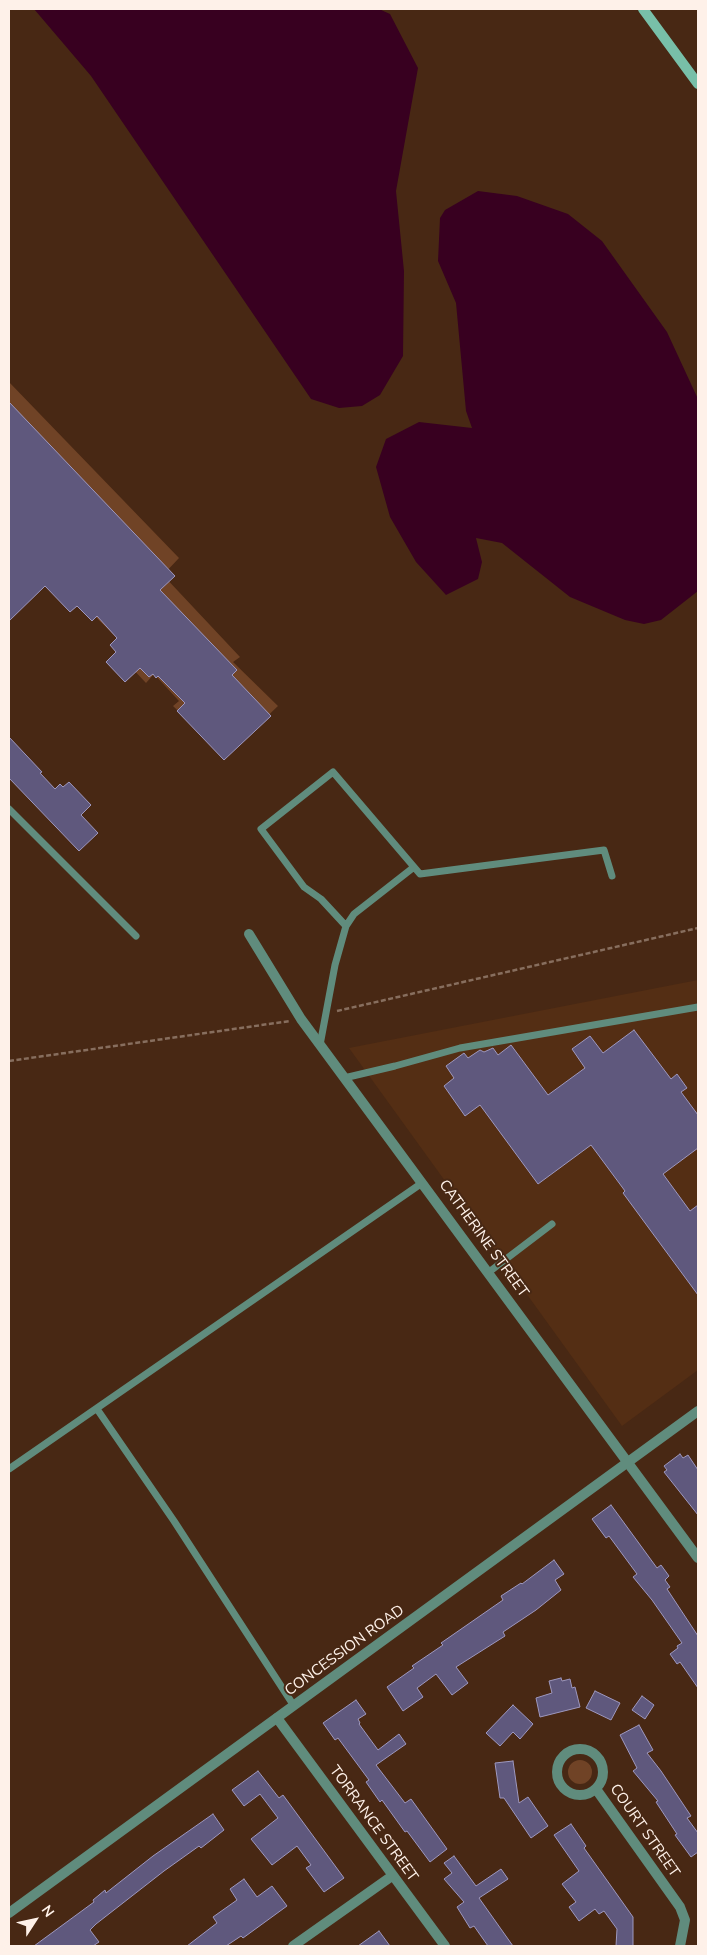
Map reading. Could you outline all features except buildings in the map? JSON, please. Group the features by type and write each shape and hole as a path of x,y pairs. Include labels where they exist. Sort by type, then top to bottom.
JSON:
{"main road":[{"path":"643,9 697,79"}],"street":[{"name":"CATHERINE STREET","path":"249,934 301,1019 698,1558"},
{"name":"CONCESSION ROAD","path":"9,1913 698,1411"},
{"name":"TORRANCE STREET","path":"277,1718 445,1946"},
{"name":"COURT STREET","path":"582,1749 596,1754 603,1768 601,1782 596,1788 582,1794 568,1791 563,1786 559,1780 559,1765 567,1753 582,1749"},
{"name":"COURT STREET","path":"596,1788 680,1907 685,1920 680,1946"},
{"path":"293,1946 392,1876"}],"lane":[{"path":"346,926 321,899 304,887 261,829 333,772 420,874 604,850 612,876"},
{"path":"9,809 136,936"},
{"path":"320,1045 335,965 346,926 354,914 414,867"},
{"path":"344,1078 460,1048 698,1007"},
{"path":"9,1469 422,1183"},
{"path":"489,1272 552,1224"},
{"path":"97,1409 174,1521 294,1706"}],"path":[{"path":"325,1014 698,928"},
{"path":"9,1061 301,1019"}],"shaded area":[{"path":"34,9 379,9 390,14 418,68 396,191 404,271 403,356 380,395 362,406 339,408 311,399 91,76"},
{"path":"478,191 517,196 568,214 602,241 667,332 698,399 698,591 661,620 644,624 625,620 570,597 502,543 476,538 482,562 478,579 446,595 416,562 390,517 376,467 386,439 419,422 472,428 466,411 456,303 438,261 440,218 445,210"},
{"path":"9,382 179,558 163,575 240,657 233,662 278,706 225,757 173,706 179,701 154,674 146,683 114,649 123,621 113,634 50,572 9,615"},
{"path":"698,980 698,1370 622,1426 349,1048"},
{"path":"575,1760 585,1760 592,1767 592,1777 585,1784 575,1784 568,1777 568,1767"}]}
